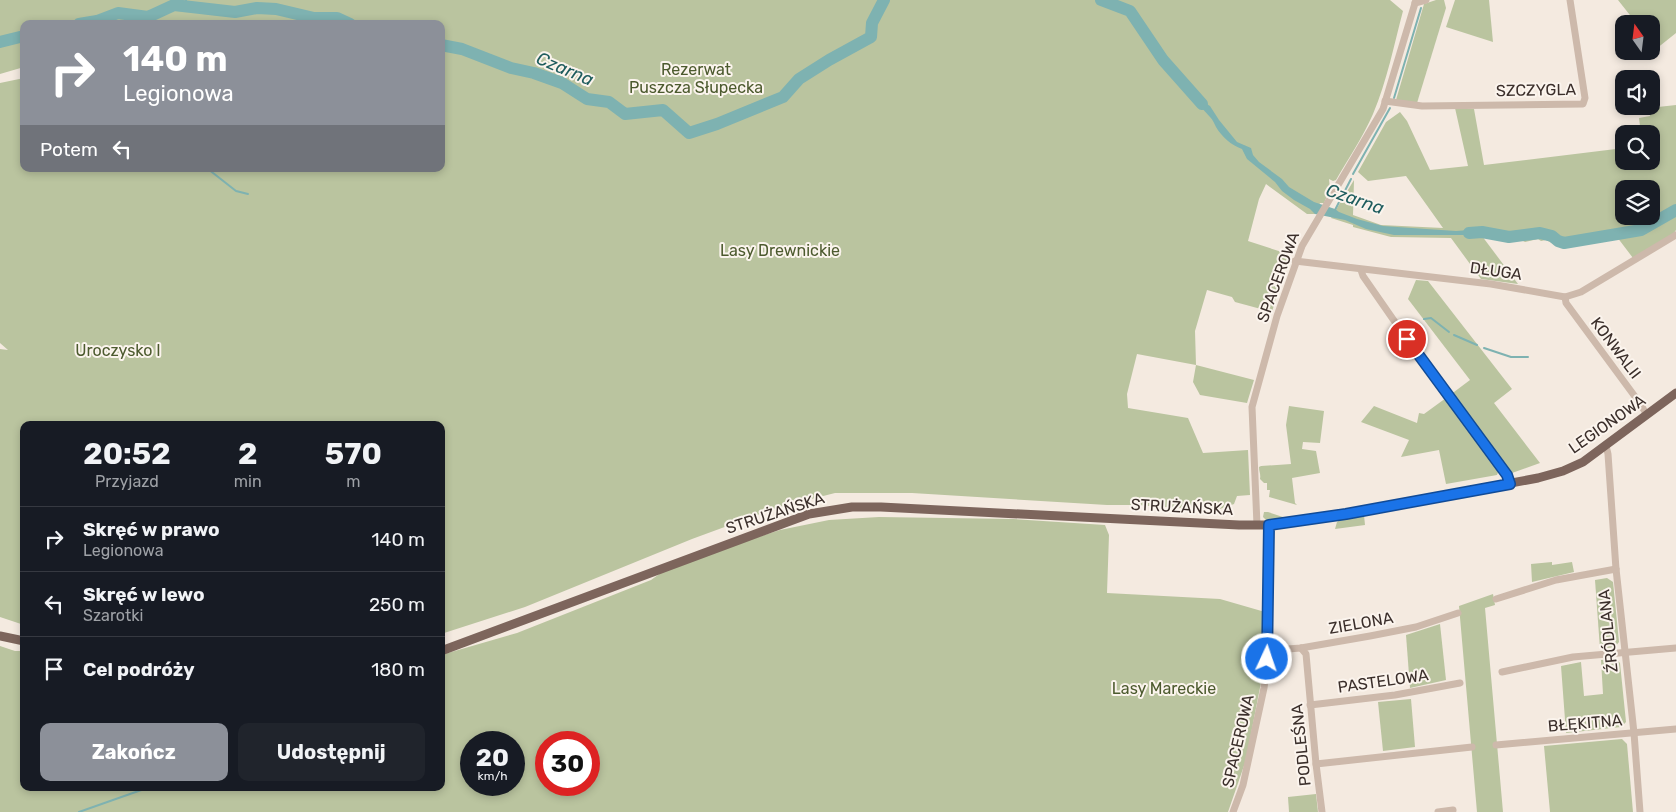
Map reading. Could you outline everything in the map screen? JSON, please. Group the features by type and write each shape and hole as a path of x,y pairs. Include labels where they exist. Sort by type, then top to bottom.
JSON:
{"main road":[{"name":"LEGIONOWA","path":"1257,525 1269,525 1343,514 1510,484 1563,471 1583,462 1606,446 1676,392"},
{"name":"STRUŻAŃSKA","path":"445,650 778,525 809,514 831,510 852,507 881,507 1257,525"},
{"path":"0,636 20,640"}],"street":[{"path":"1415,2 1426,0"},
{"name":"SZCZYGLA","path":"1385,101 1422,106 1583,104 1585,98 1570,0"},
{"name":"SPACEROWA","path":"1257,525 1252,407 1274,325 1302,246 1382,108 1415,2"},
{"path":"1565,297 1581,292 1676,236"},
{"name":"DŁUGA","path":"1296,261 1492,284 1565,297"},
{"path":"1361,270 1429,371 1507,475 1510,484"},
{"name":"KONWALII","path":"1565,297 1566,303 1647,415"},
{"name":"ŹRÓDLANA","path":"1606,446 1640,812"},
{"name":"SPACEROWA","path":"1233,812 1243,786 1264,688 1269,647 1269,525"},
{"path":"1496,599 1556,580 1616,569"},
{"name":"ZIELONA","path":"1269,647 1274,650 1301,648 1370,636 1416,627 1458,613"},
{"name":"PODLEŚNA","path":"1301,648 1306,654 1322,812"},
{"path":"1502,672 1572,657 1676,648"},
{"name":"PASTELOWA","path":"1310,705 1395,695 1460,683"},
{"name":"BŁĘKITNA","path":"1496,745 1676,729"},
{"path":"1316,764 1472,747"},
{"path":"1438,812 1453,810"}],"green space":[{"name":"Lasy Drewnickie","path":"0,0 1390,0 1403,11 1386,76 1373,114 1336,180 1329,179 1330,189 1324,203 1320,203 1315,214 1307,214 1266,184 1259,199 1248,241 1288,254 1272,312 1235,302 1232,297 1207,290 1195,331 1196,365 1137,354 1127,394 1128,408 1188,418 1203,453 1248,450 1250,495 1237,496 1234,504 1217,510 912,493 835,493 776,508 692,539 525,607 445,633 445,421 20,421 20,624 0,617 0,349 8,350 0,343 0,83 20,79 20,172 445,172 445,20 20,20 20,68 0,74"},
{"path":"1436,0 1444,0 1446,8 1417,103 1396,100 1424,4"},
{"path":"1455,0 1489,0 1493,42 1446,27"},
{"path":"1618,0 1676,0 1676,33 1660,46 1660,15 1630,15"},
{"path":"1676,105 1676,230 1672,236 1633,258 1617,237 1558,246 1546,240 1541,241 1538,239 1525,242 1482,236 1518,284 1481,279 1451,238 1391,237 1353,227 1353,225 1331,218 1354,180 1353,215 1381,225 1443,228 1406,176 1368,181 1358,172 1386,122 1400,112 1407,121 1430,170 1468,166 1455,108 1474,109 1484,165 1615,149 1615,170 1660,170 1660,125 1640,125 1639,118 1660,115 1660,107"},
{"path":"1416,280 1428,281 1512,389 1494,403 1540,463 1512,473 1450,395 1470,380 1408,299"},
{"path":"1196,365 1254,380 1247,403 1200,395 1193,382"},
{"path":"1446,398 1499,470 1497,475 1446,484 1439,450 1401,457 1409,440 1361,422 1374,406 1417,423 1419,413 1424,414"},
{"path":"1289,406 1324,411 1320,443 1303,442 1302,449 1316,451 1320,473 1292,478 1295,503 1297,505 1269,497 1270,490 1267,490 1267,483 1260,479 1259,469 1261,466 1291,464 1286,425"},
{"path":"1264,512 1289,519 1267,521 1263,517"},
{"path":"1364,515 1365,525 1335,529 1337,522 1340,520"},
{"name":"Lasy Mareckie","path":"879,517 1013,519 1105,525 1109,535 1107,593 1220,599 1265,612 1263,672 1246,760 1228,812 0,812 0,646 20,651 20,791 445,791 445,654 517,633 651,580 672,565 780,530 829,520"},
{"path":"1552,562 1552,565 1572,562 1574,572 1532,582 1531,564"},
{"path":"1607,578 1613,582 1619,642 1615,647 1600,649 1595,580"},
{"path":"1493,594 1495,605 1485,608 1503,812 1477,812 1459,606"},
{"path":"1440,624 1446,680 1410,688 1406,635"},
{"path":"1616,659 1620,663 1626,722 1621,727 1566,733 1561,666 1581,662 1584,696 1603,694 1601,660"},
{"path":"1411,699 1415,747 1383,751 1378,702"},
{"path":"1622,739 1627,744 1633,812 1550,812 1544,746"},
{"path":"1316,794 1318,812 1289,812 1288,797"}],"water":[{"path":"1194,91 1200,100 1210,106 1237,142 1251,148 1253,155 1259,162 1282,179 1289,187 1314,202 1357,219 1383,226 1456,231 1483,229 1485,235 1394,235 1366,229 1345,220 1315,214 1282,191 1275,182 1247,159 1242,149 1234,145 1218,131 1212,119 1190,93"}],"waterway":[{"name":"Czarna","path":"186,0 186,6"},
{"name":"Czarna","path":"445,46 462,49 511,68 534,73 562,83 587,99 609,102 625,114 663,110 689,133 717,124 783,97 799,79 871,37 872,23 884,0"},
{"name":"Czarna","path":"1101,0 1130,11 1163,60 1202,104"},
{"name":"Czarna","path":"100,20 118,13 148,17 174,5 235,12 257,8 276,9 314,18 337,18 341,20"},
{"path":"1394,98 1421,8"},
{"name":"Czarna","path":"0,42 20,37"},
{"path":"1353,174 1390,108"},
{"path":"212,172 236,191 248,194"},
{"path":"1335,210 1351,179"},
{"name":"Czarna","path":"1469,233 1482,232 1509,237 1540,233 1552,236 1564,243 1641,230 1676,210"},
{"path":"1424,319 1431,318 1449,332"},
{"path":"1454,335 1477,345"},
{"path":"1484,348 1511,357 1528,357"},
{"path":"79,812 138,791"}],"route":[{"path":"1267,659 1269,647 1269,525 1346,514 1510,484 1507,475 1407,339"}],"park label":[{"name":"Rezerwat Puszcza Słupecka","path":"696,78"},
{"name":"Uroczysko I","path":"118,350"}]}
